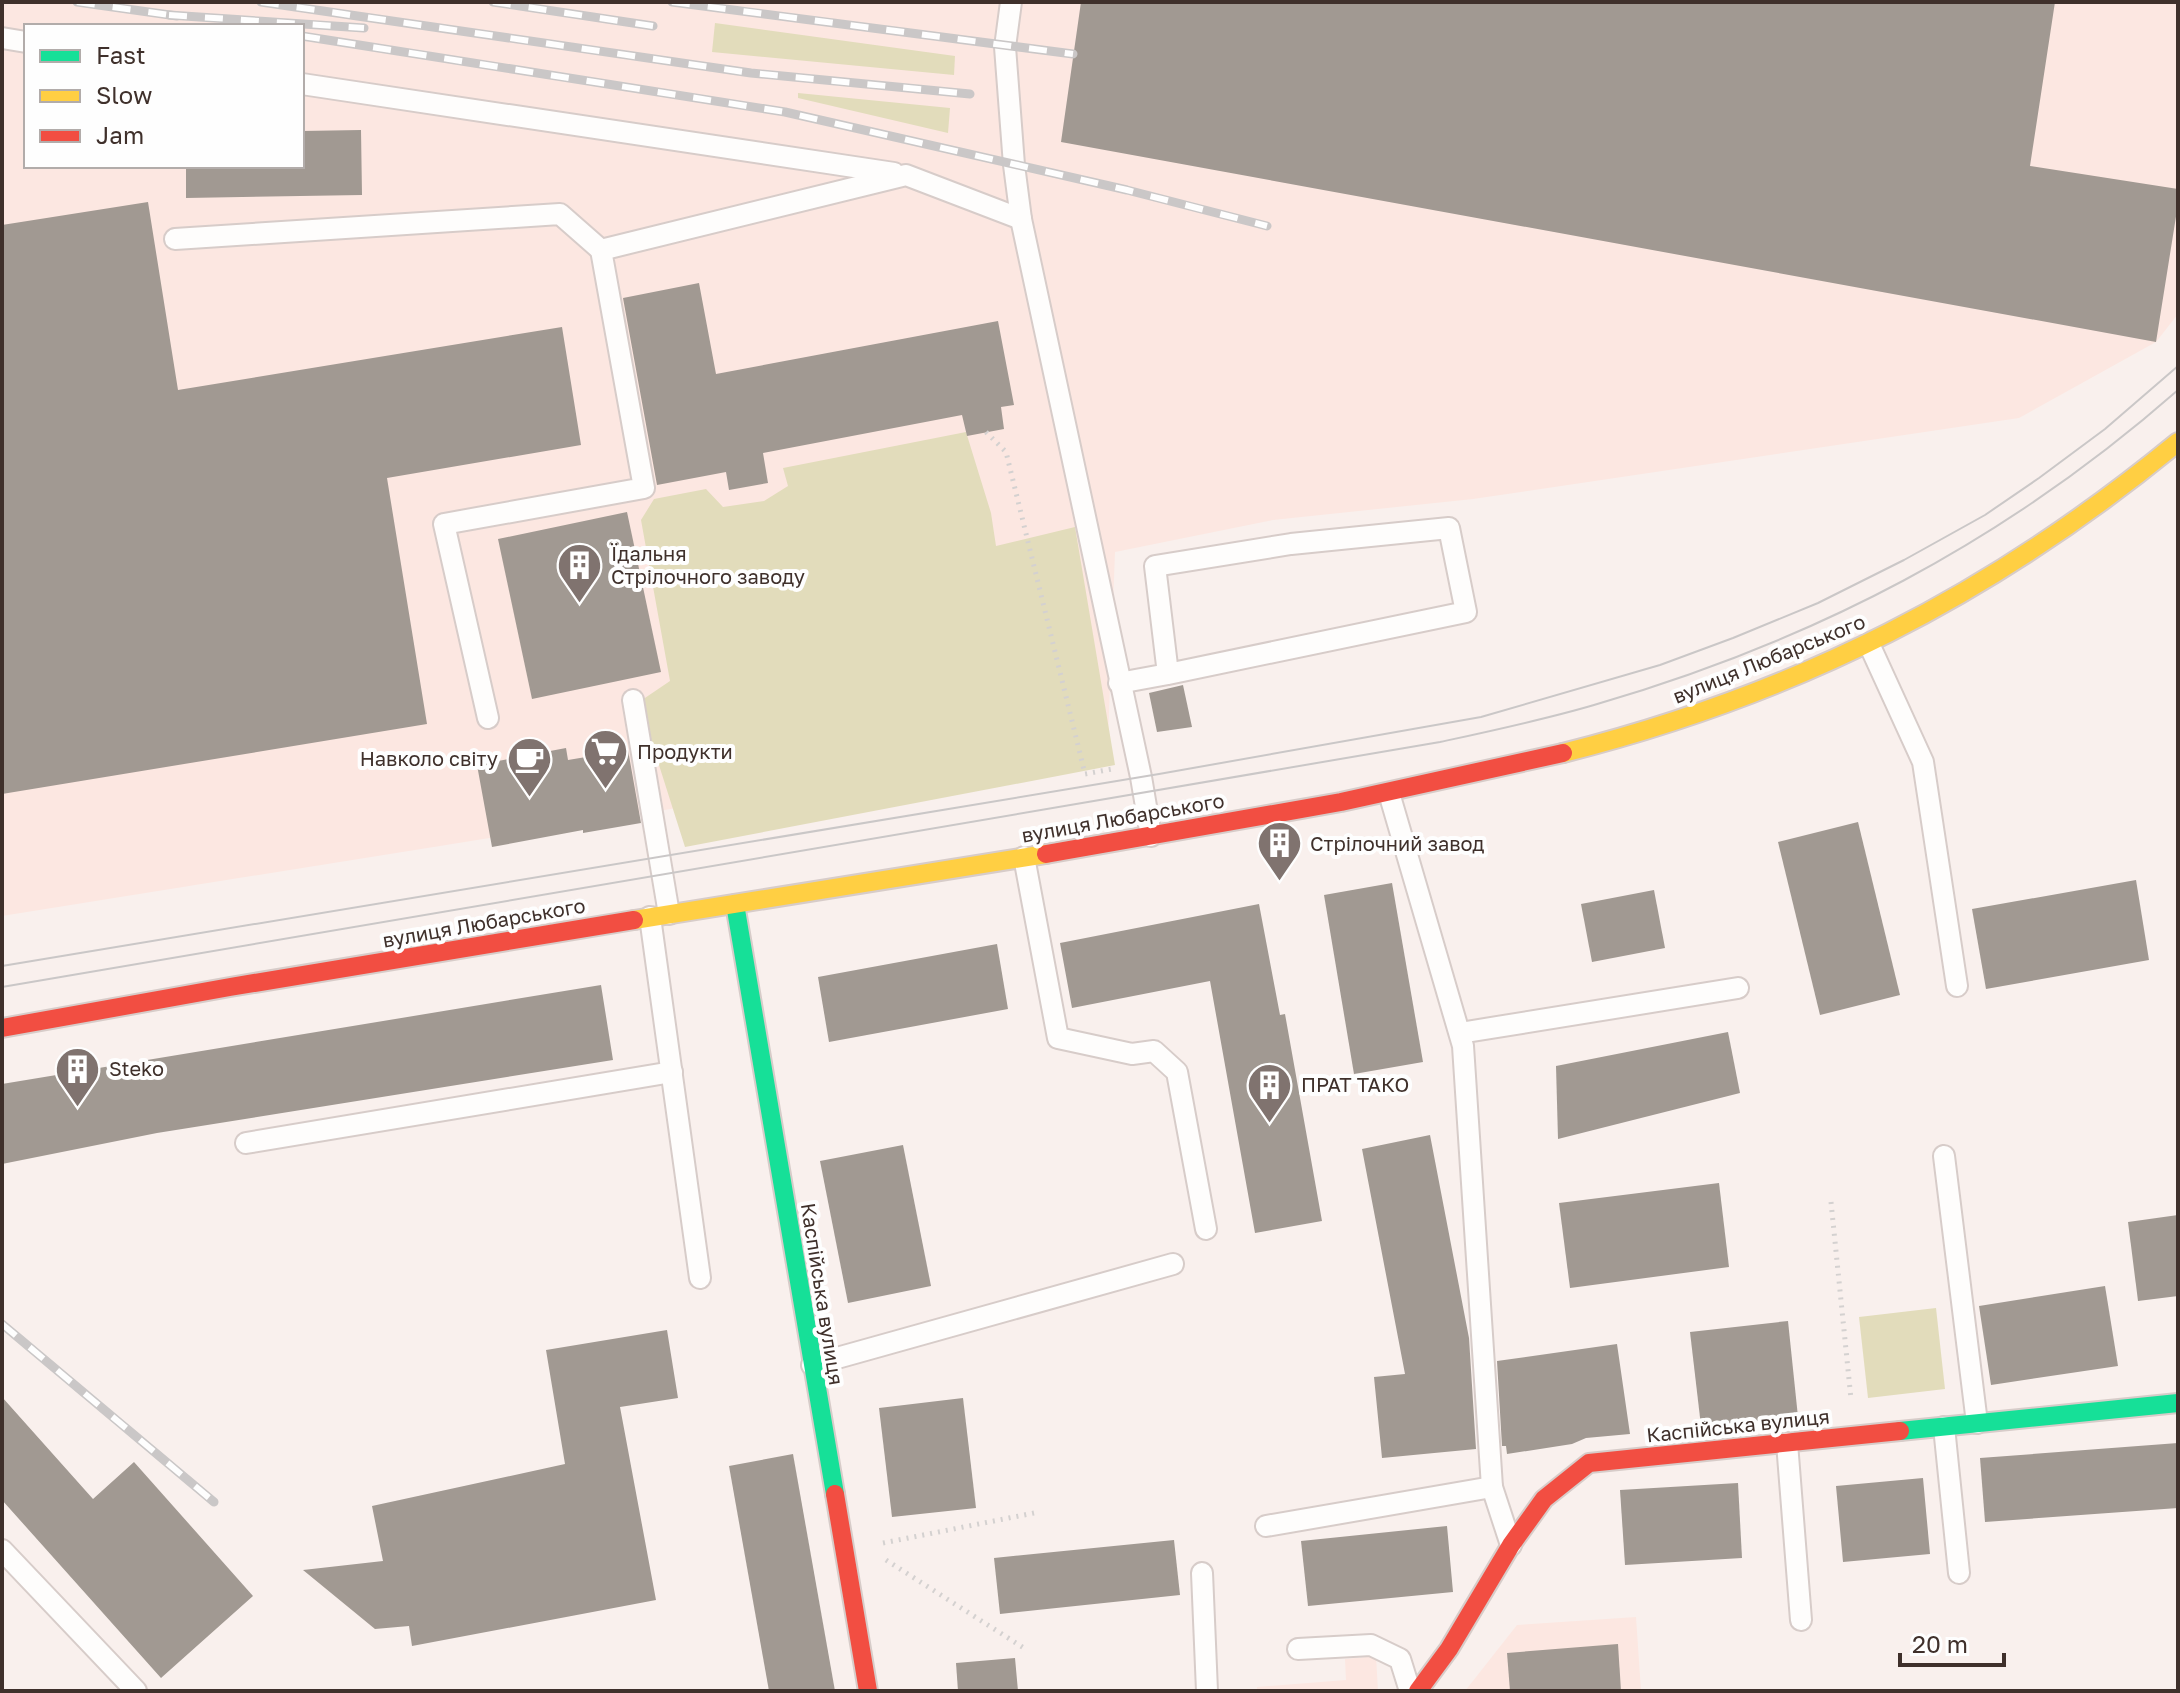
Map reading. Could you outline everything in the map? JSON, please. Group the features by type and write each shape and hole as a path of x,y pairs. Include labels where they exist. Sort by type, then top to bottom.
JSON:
{"main road":[{"name":"вулиця Любарського","path":"2,1028 660,915 1151,836 1389,793 1589,747 1707,712 1869,644 1946,605 2016,564 2128,484 2178,442"},
{"name":"Каспійська вулиця","path":"735,904 868,1691"},
{"name":"Каспійська вулиця","path":"1418,1691 1449,1649 1511,1545 1544,1499 1589,1463 2178,1403"}],"lane":[{"path":"1011,2 1005,47 1021,219 1151,836"},
{"path":"2,38 24,42"},
{"path":"304,84 906,175 1021,219"},
{"path":"601,250 906,175"},
{"path":"175,239 560,214 601,250 644,488 444,524 488,718"},
{"path":"1119,683 1168,674 1466,612 1449,528 1291,544 1155,566 1168,674"},
{"path":"1869,644 1923,762 1957,986"},
{"path":"633,700 660,915 672,1072 700,1278"},
{"path":"1389,793 1460,1033 1492,1487 1511,1545"},
{"path":"1024,857 1058,1038 1132,1054 1154,1051 1177,1072 1206,1229"},
{"path":"1460,1033 1738,988"},
{"path":"246,1143 672,1072"},
{"path":"1944,1156 1977,1423"},
{"path":"812,1365 1173,1264"},
{"path":"1944,1427 1959,1573"},
{"path":"1787,1443 1801,1620"},
{"path":"1266,1526 1492,1487"},
{"path":"2,1550 136,1691"},
{"path":"1202,1573 1207,1691"},
{"path":"1298,1649 1371,1645 1400,1659 1410,1691"}],"path":[{"path":"986,432 1006,452 1085,774 1138,765"},
{"path":"1831,1202 1855,1436"},
{"path":"844,1556 865,1547 1034,1513"},
{"path":"865,1547 1027,1650"}],"shaded area":[{"path":"2,2 2178,2 2178,314 2156,342 2019,418 1473,499 1273,520 1115,552 1108,739 2,916"},
{"path":"715,23 955,56 954,75 712,52"},
{"path":"798,93 950,108 948,133 798,98"},
{"path":"966,432 991,513 996,546 1075,527 1115,765 685,847 639,702 670,681 641,520 654,499 706,489 723,507 764,501 788,486 783,468"},
{"path":"1936,1308 1945,1389 1868,1398 1859,1317"},
{"path":"1636,1617 1641,1691 1465,1691 1517,1625"},
{"path":"1376,1656 1378,1691 1257,1691 1257,1687 1346,1680 1345,1659"}],"building":[{"path":"1081,2 2055,2 2030,166 2178,189 2156,342 1061,142"},
{"path":"361,130 362,195 186,198 186,168 304,168 304,131"},
{"path":"148,202 178,390 562,327 581,445 387,478 427,724 2,794 2,225"},
{"path":"699,283 716,374 998,321 1014,405 1001,407 1004,429 967,436 962,415 763,453 768,483 729,490 726,472 657,485 623,298"},
{"name":"Їдальня Стрілочного заводу","path":"627,512 661,672 532,699 498,539"},
{"path":"1183,685 1192,727 1157,732 1149,693"},
{"name":"Навколо світу","path":"566,748 568,760 628,750 641,823 492,847 477,765"},
{"path":"1858,822 1900,995 1820,1015 1778,842"},
{"path":"2136,880 2149,960 1986,989 1972,909"},
{"path":"1392,883 1423,1062 1354,1074 1324,895"},
{"path":"1654,890 1665,948 1592,962 1581,904"},
{"path":"1259,904 1280,1015 1285,1014 1322,1221 1255,1233 1210,981 1072,1008 1060,943"},
{"path":"997,944 1008,1009 829,1042 818,977"},
{"path":"601,985 613,1060 157,1133 2,1164 2,1084"},
{"path":"1728,1032 1740,1093 1558,1139 1556,1066"},
{"path":"1430,1135 1469,1338 1476,1449 1382,1458 1374,1377 1405,1374 1362,1149"},
{"path":"903,1145 931,1286 848,1303 820,1161"},
{"path":"1719,1183 1729,1267 1570,1288 1559,1203"},
{"path":"2178,1215 2178,1296 2138,1301 2128,1222"},
{"path":"2105,1286 2118,1366 1991,1385 1979,1306"},
{"path":"1788,1321 1798,1417 1701,1426 1690,1332"},
{"path":"667,1330 678,1398 620,1407 656,1600 412,1646 409,1626 375,1629 303,1570 383,1561 372,1506 565,1464 546,1350"},
{"path":"1617,1344 1630,1434 1586,1438 1572,1444 1507,1454 1506,1446 1502,1446 1497,1361"},
{"path":"2,1397 93,1499 134,1462 253,1596 161,1678 2,1500"},
{"path":"963,1398 976,1508 892,1517 879,1408"},
{"path":"2178,1443 2178,1508 1985,1522 1980,1458"},
{"path":"793,1454 835,1691 769,1691 729,1466"},
{"path":"1923,1478 1930,1554 1843,1562 1836,1486"},
{"path":"1738,1483 1742,1558 1625,1565 1620,1490"},
{"path":"1447,1526 1453,1592 1308,1606 1301,1541"},
{"path":"1174,1540 1180,1595 1000,1614 994,1558"},
{"path":"1618,1644 1621,1691 1510,1691 1507,1653"},
{"path":"1015,1658 1018,1691 958,1691 956,1663"}],"tram line":[{"path":"2,966 1159,774 1481,717 1660,665 1733,638 1818,603 1904,560 1985,515 2039,478 2105,429 2178,366"},
{"path":"2,987 1440,742 1575,710 1754,650 1904,580 1975,540 2045,494 2112,445 2178,390"}],"railway":[{"path":"77,2 177,16"},
{"path":"261,2 751,73 970,94"},
{"path":"493,2 653,26"},
{"path":"672,2 1073,54"},
{"path":"169,15 364,28"},
{"path":"304,36 785,112 1127,190 1267,226"},
{"path":"2,1324 214,1502"}],"traffic: fast":[{"path":"735,904 835,1494"},
{"path":"1900,1431 2178,1403"}],"traffic: slow":[{"path":"1563,753 1732,701 1888,633 2036,547 2108,497 2178,442"},
{"path":"634,920 1046,854"}],"traffic: jam":[{"path":"1046,854 1341,802 1563,753"},
{"path":"2,1028 634,920"},
{"path":"1418,1691 1449,1649 1511,1545 1544,1499 1589,1463 1900,1431"},
{"path":"835,1494 868,1691"}],"place":[{"name":"Їдальня Стрілочного заводу","path":"580,605"},
{"name":"Продукти","path":"606,791"},
{"name":"Навколо світу","path":"529,798"},
{"name":"Стрілочний завод","path":"1279,883"},
{"name":"Steko","path":"78,1108"},
{"name":"ПРАТ ТАКО","path":"1270,1124"}]}
